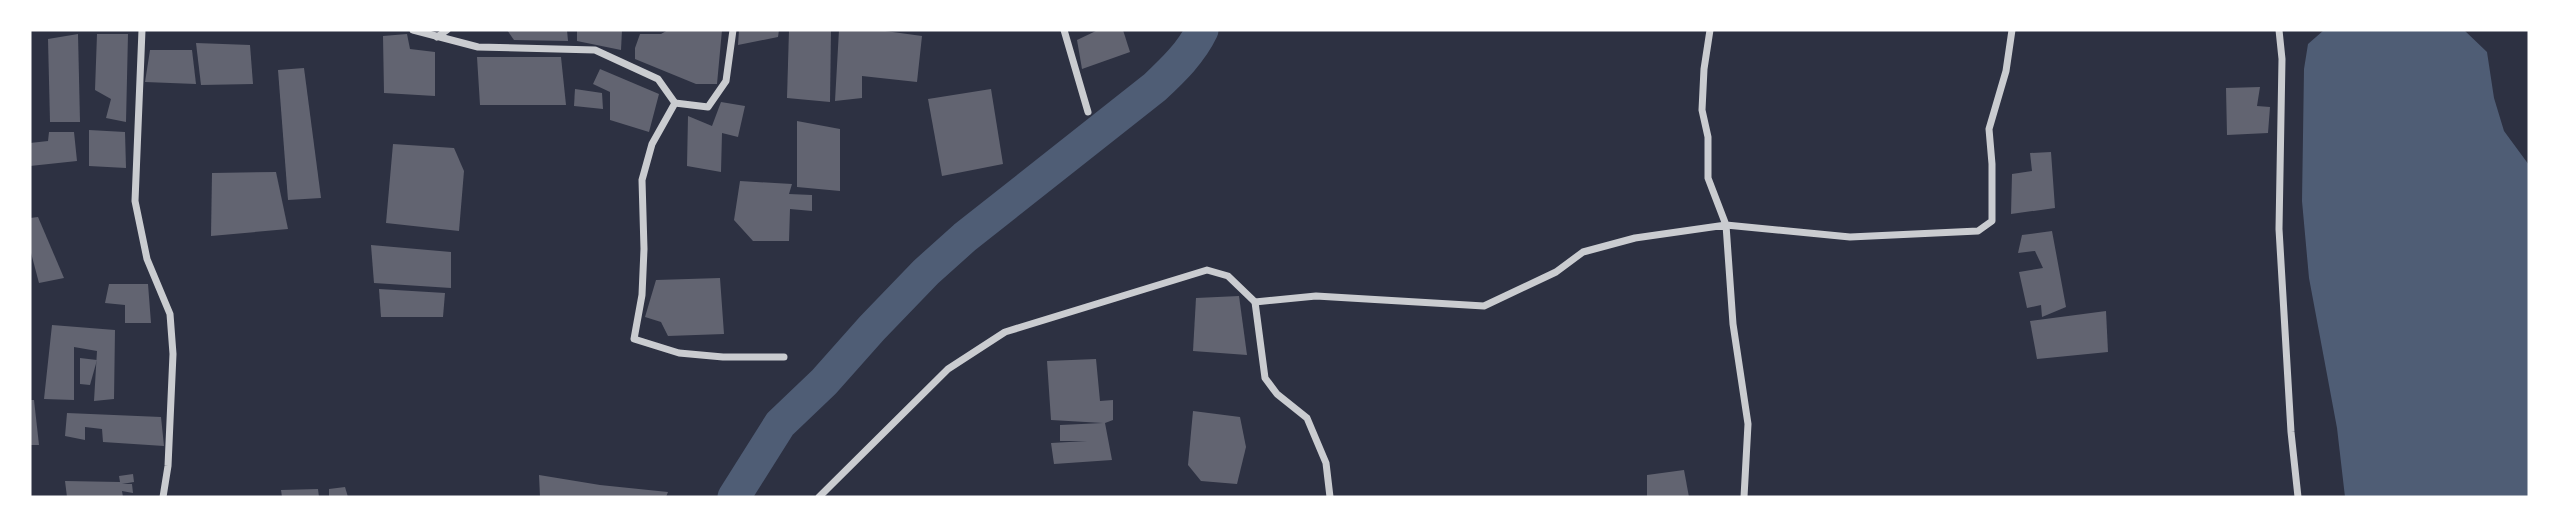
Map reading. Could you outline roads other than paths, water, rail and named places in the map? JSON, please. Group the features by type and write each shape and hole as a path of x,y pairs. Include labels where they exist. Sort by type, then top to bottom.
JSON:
{"street":[{"path":"142,30 135,201 147,259 170,314 173,354 168,466 163,497"},
{"path":"413,30 478,47 595,50 658,79 675,103 708,107 726,81 733,30"},
{"path":"437,37 447,30"},
{"path":"1064,30 1088,112"},
{"path":"1710,30 1702,110 1707,137 1707,178 1726,225 1733,324 1748,424 1744,497"},
{"path":"1255,302 1316,296 1484,306 1556,272 1583,252 1635,238 1726,225 1850,237 1978,231 1993,221 1993,164 1989,129 2006,71 2012,30"},
{"path":"2279,30 2282,106 2279,229 2291,432 2298,497"},
{"path":"675,103 652,144 642,180 644,260 642,295 634,339 679,353 723,357 784,357"},
{"path":"819,497 948,369 1005,332 1141,288 1207,270 1228,276 1255,302 1265,378 1277,394 1307,418 1326,463 1330,497"}],"water":[{"path":"2324,30 2464,30 2487,52 2494,98 2504,131 2529,165 2529,497 2345,497 2337,428 2309,278 2302,201 2304,69 2308,44"}],"waterway":[{"path":"734,497 780,424 824,382 926,272 965,237 1155,87 1187,54 1202,30"}]}
